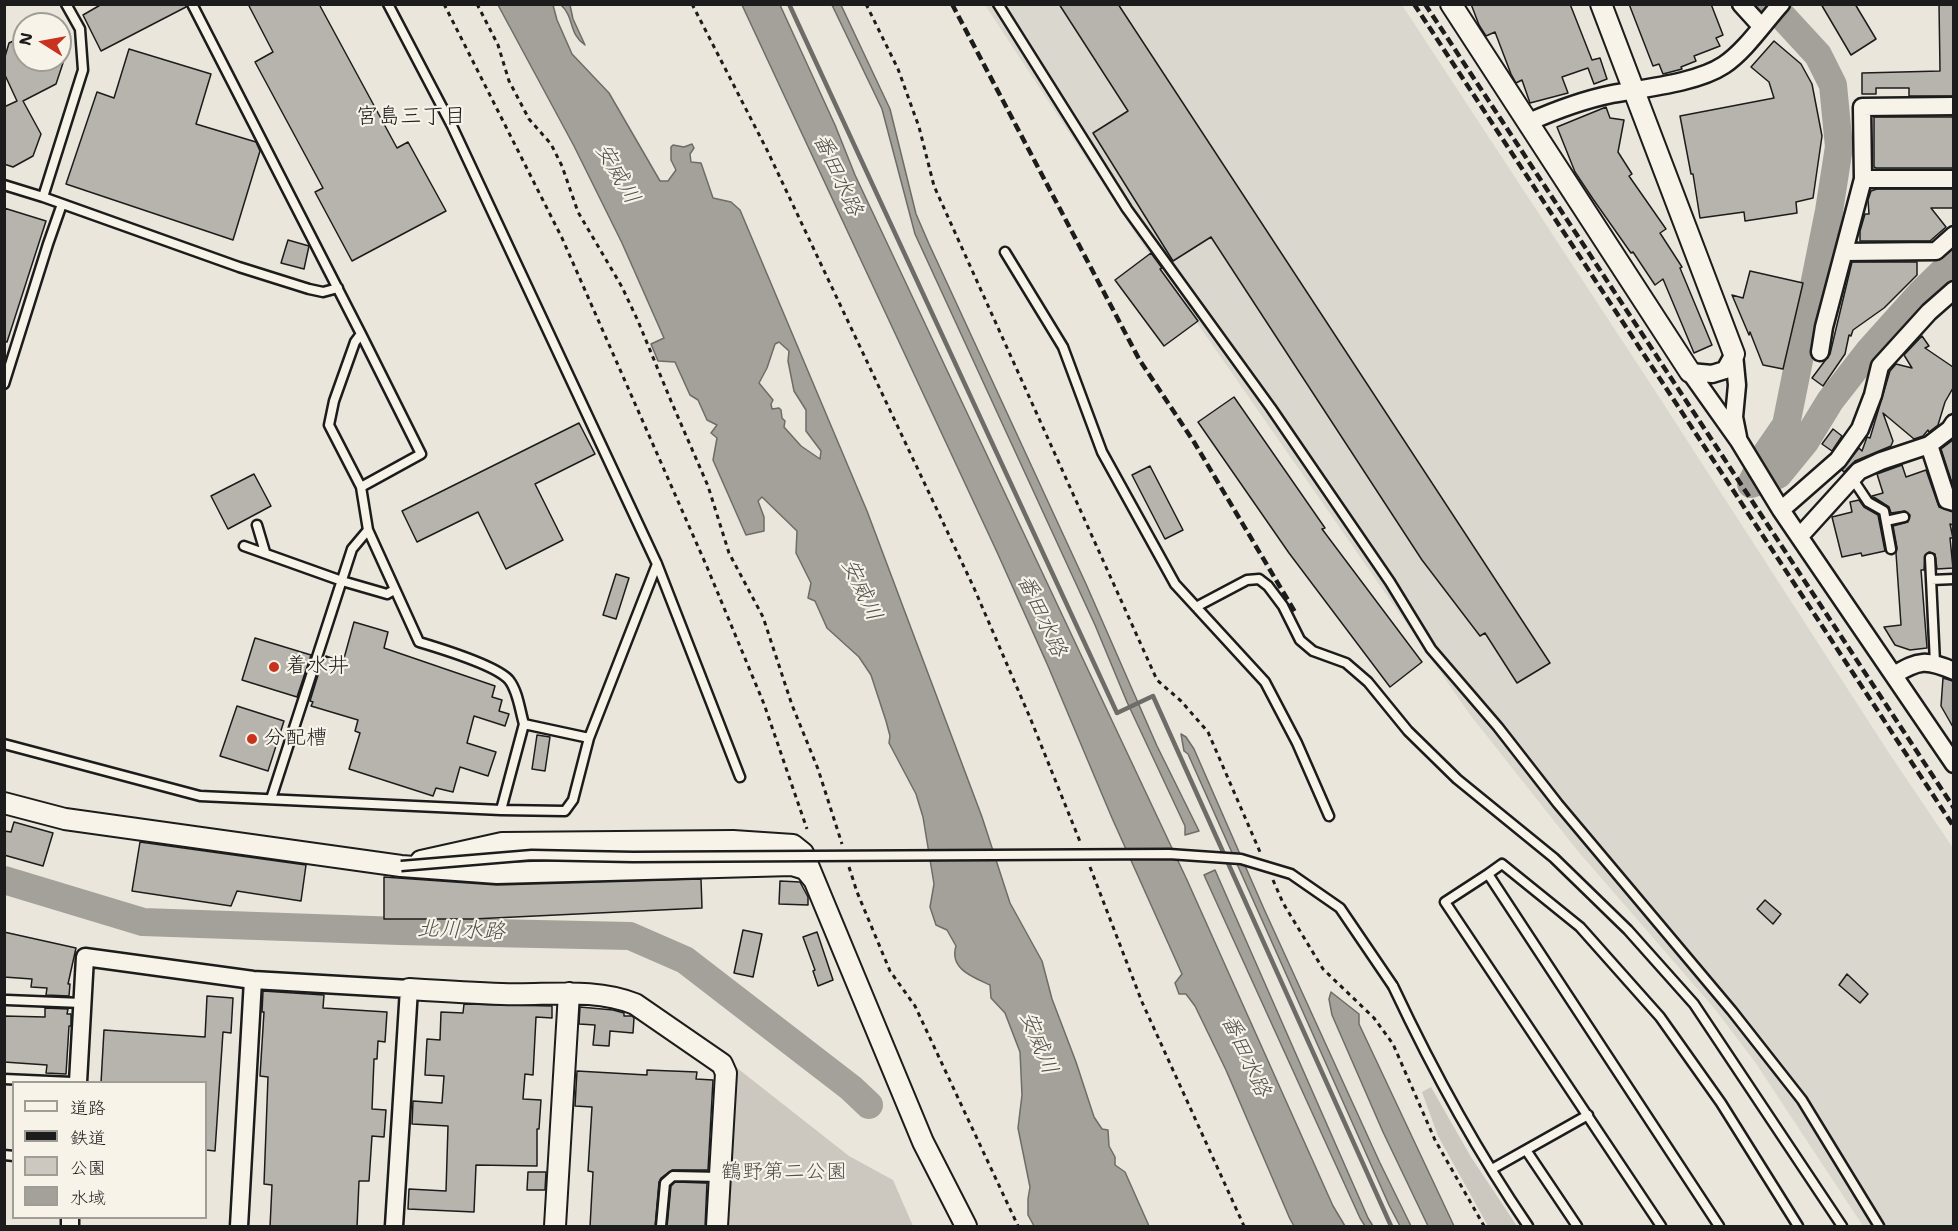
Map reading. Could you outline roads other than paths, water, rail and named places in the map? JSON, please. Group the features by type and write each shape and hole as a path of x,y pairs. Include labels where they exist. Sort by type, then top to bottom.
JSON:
{"street":[{"path":"1451,4 1781,510 1953,765"},
{"path":"1601,4 1734,354 1737,386 1734,417 1741,446"},
{"path":"1741,4 1764,23"},
{"path":"1529,122 1565,106 1701,76 1724,65 1744,47 1780,4"},
{"path":"1820,352 1824,327 1863,179 1862,107 1953,106"},
{"path":"1863,179 1953,179"},
{"path":"1844,252 1936,251 1953,235"},
{"path":"1781,510 1838,460 1860,429 1880,366 1929,312 1953,290"},
{"path":"1690,372 1712,374 1725,370 1734,354"},
{"path":"1800,536 1859,471 1881,460 1929,445 1950,429 1953,423"},
{"path":"1929,445 1947,500 1953,502"},
{"path":"1894,675 1914,663 1935,663 1953,671"},
{"path":"4,803 77,820 400,866 497,873 792,865 805,869 814,880"},
{"path":"400,866 502,843 772,843 793,845 803,852 923,1142 966,1227"},
{"path":"78,1081 84,957 253,980 503,994 569,993 619,997 635,1004 722,1064 726,1073 717,1227"},
{"path":"239,1227 253,980"},
{"path":"394,1227 409,989"},
{"path":"555,1227 569,993"}],"lane":[{"path":"43,197 83,70 80,29 66,4"},
{"path":"192,4 422,454 361,487"},
{"path":"388,4 452,126 657,564 740,777"},
{"path":"998,4 1126,209 1271,408 1390,582 1431,649 1732,1011 1802,1100 1879,1227"},
{"path":"4,185 309,289 323,292 338,288"},
{"path":"4,384 62,204"},
{"path":"1005,252 1063,347 1102,452 1175,584 1265,682 1297,743 1329,816"},
{"path":"361,334 355,342 334,401 329,425 361,487 369,530 419,642 489,668 508,680 517,699 524,724 501,810"},
{"path":"1852,478 1868,502 1884,511 1891,549"},
{"path":"1886,521 1904,517"},
{"path":"257,525 265,552"},
{"path":"271,799 352,549 369,530"},
{"path":"244,546 342,581 387,594 394,590"},
{"path":"1930,558 1935,663"},
{"path":"4,744 200,796 565,811 573,800 589,738 657,564"},
{"path":"1196,606 1247,580 1259,579 1268,586 1283,606 1300,640 1313,651 1346,663 1368,682 1408,731 1457,778 1554,858 1628,930 1694,1004 1842,1227"},
{"path":"1931,580 1953,579"},
{"path":"524,724 589,738"},
{"path":"400,866 532,855 645,857 1169,854 1241,860 1291,874 1340,908 1393,986 1443,1088 1528,1227"},
{"path":"1661,1227 1445,902 1502,864 1580,927 1660,1017 1721,1103 1798,1227"},
{"path":"1488,874 1719,1227"},
{"path":"7,1000 82,1003"},
{"path":"4,1079 38,1081"},
{"path":"1492,1169 1588,1115"},
{"path":"1526,1150 1577,1227"},
{"path":"661,1227 665,1183 673,1176 720,1177"}],"water":[{"name":"安威川","path":"498,5 553,5 572,54 609,93 660,181 668,181 676,170 671,160 671,147 673,145 684,147 692,144 694,148 690,154 691,162 701,163 713,198 731,202 740,210 867,511 982,817 1010,903 1042,961 1052,999 1094,1117 1102,1129 1108,1130 1109,1146 1115,1157 1115,1165 1125,1172 1149,1226 1034,1226 1028,1215 1030,1187 1018,1128 1022,1095 1020,1052 1005,1013 991,998 990,985 970,975 959,966 956,961 956,946 947,930 936,925 930,907 934,884 923,817 916,794 889,743 890,736 871,675 859,657 827,628 815,601 808,598 811,583 796,553 797,531 762,497 758,501 764,517 764,531 746,535 713,460 717,438 711,433 717,425 707,420 698,400 690,395 675,362 658,361 651,344 664,338 622,243 574,146","holes":["779,342 789,351 788,361 794,391 806,410 806,431 821,451 820,459 801,446 784,427 785,421 781,410 772,409 773,400 759,383 775,344"]},
{"path":"561,5 570,5 573,19 585,45 576,36 568,15"},
{"name":"番田水路","path":"742,5 780,5 835,125 855,175 1187,880 1333,1206 1345,1226 1294,1226 1290,1219 1226,1070 1195,1006 1186,994 1179,994 1175,983 1182,974 1112,818 1048,666"},
{"path":"832,5 841,5 890,109 916,214 1086,584 1157,746 1199,831 1185,835 1185,826 1127,702 1095,625 915,234 882,109"},
{"path":"1181,734 1186,737 1194,749 1264,909 1411,1226 1400,1226 1389,1205 1188,754 1184,751"},
{"path":"1215,870 1373,1226 1365,1226 1360,1218 1204,875"},
{"path":"1331,992 1359,1014 1359,1024 1454,1226 1428,1226 1383,1132 1332,1015 1329,999"}],"waterway":[{"path":"789,4 1117,713 1153,696 1391,1226"},
{"path":"1751,484 1766,454 1786,425 1829,211 1839,147 1833,85 1818,55 1771,4"},
{"path":"1751,484 1778,475 1805,442 1830,401 1869,351 1921,293 1954,261"},
{"name":"北川水路","path":"4,880 143,922 630,936 685,960 851,1088 869,1105"}],"railway":[{"path":"952,4 1139,359 1194,442 1295,612"},
{"path":"1414,4 1954,827"},
{"path":"1425,4 1954,808"}],"place":[{"name":"着水井","path":"274,667"},
{"name":"分配槽","path":"252,739"}],"district":[{"name":"宮島三丁目","path":"411,117"}],"park label":[{"name":"鶴野第二公園","path":"784,1173"}]}
